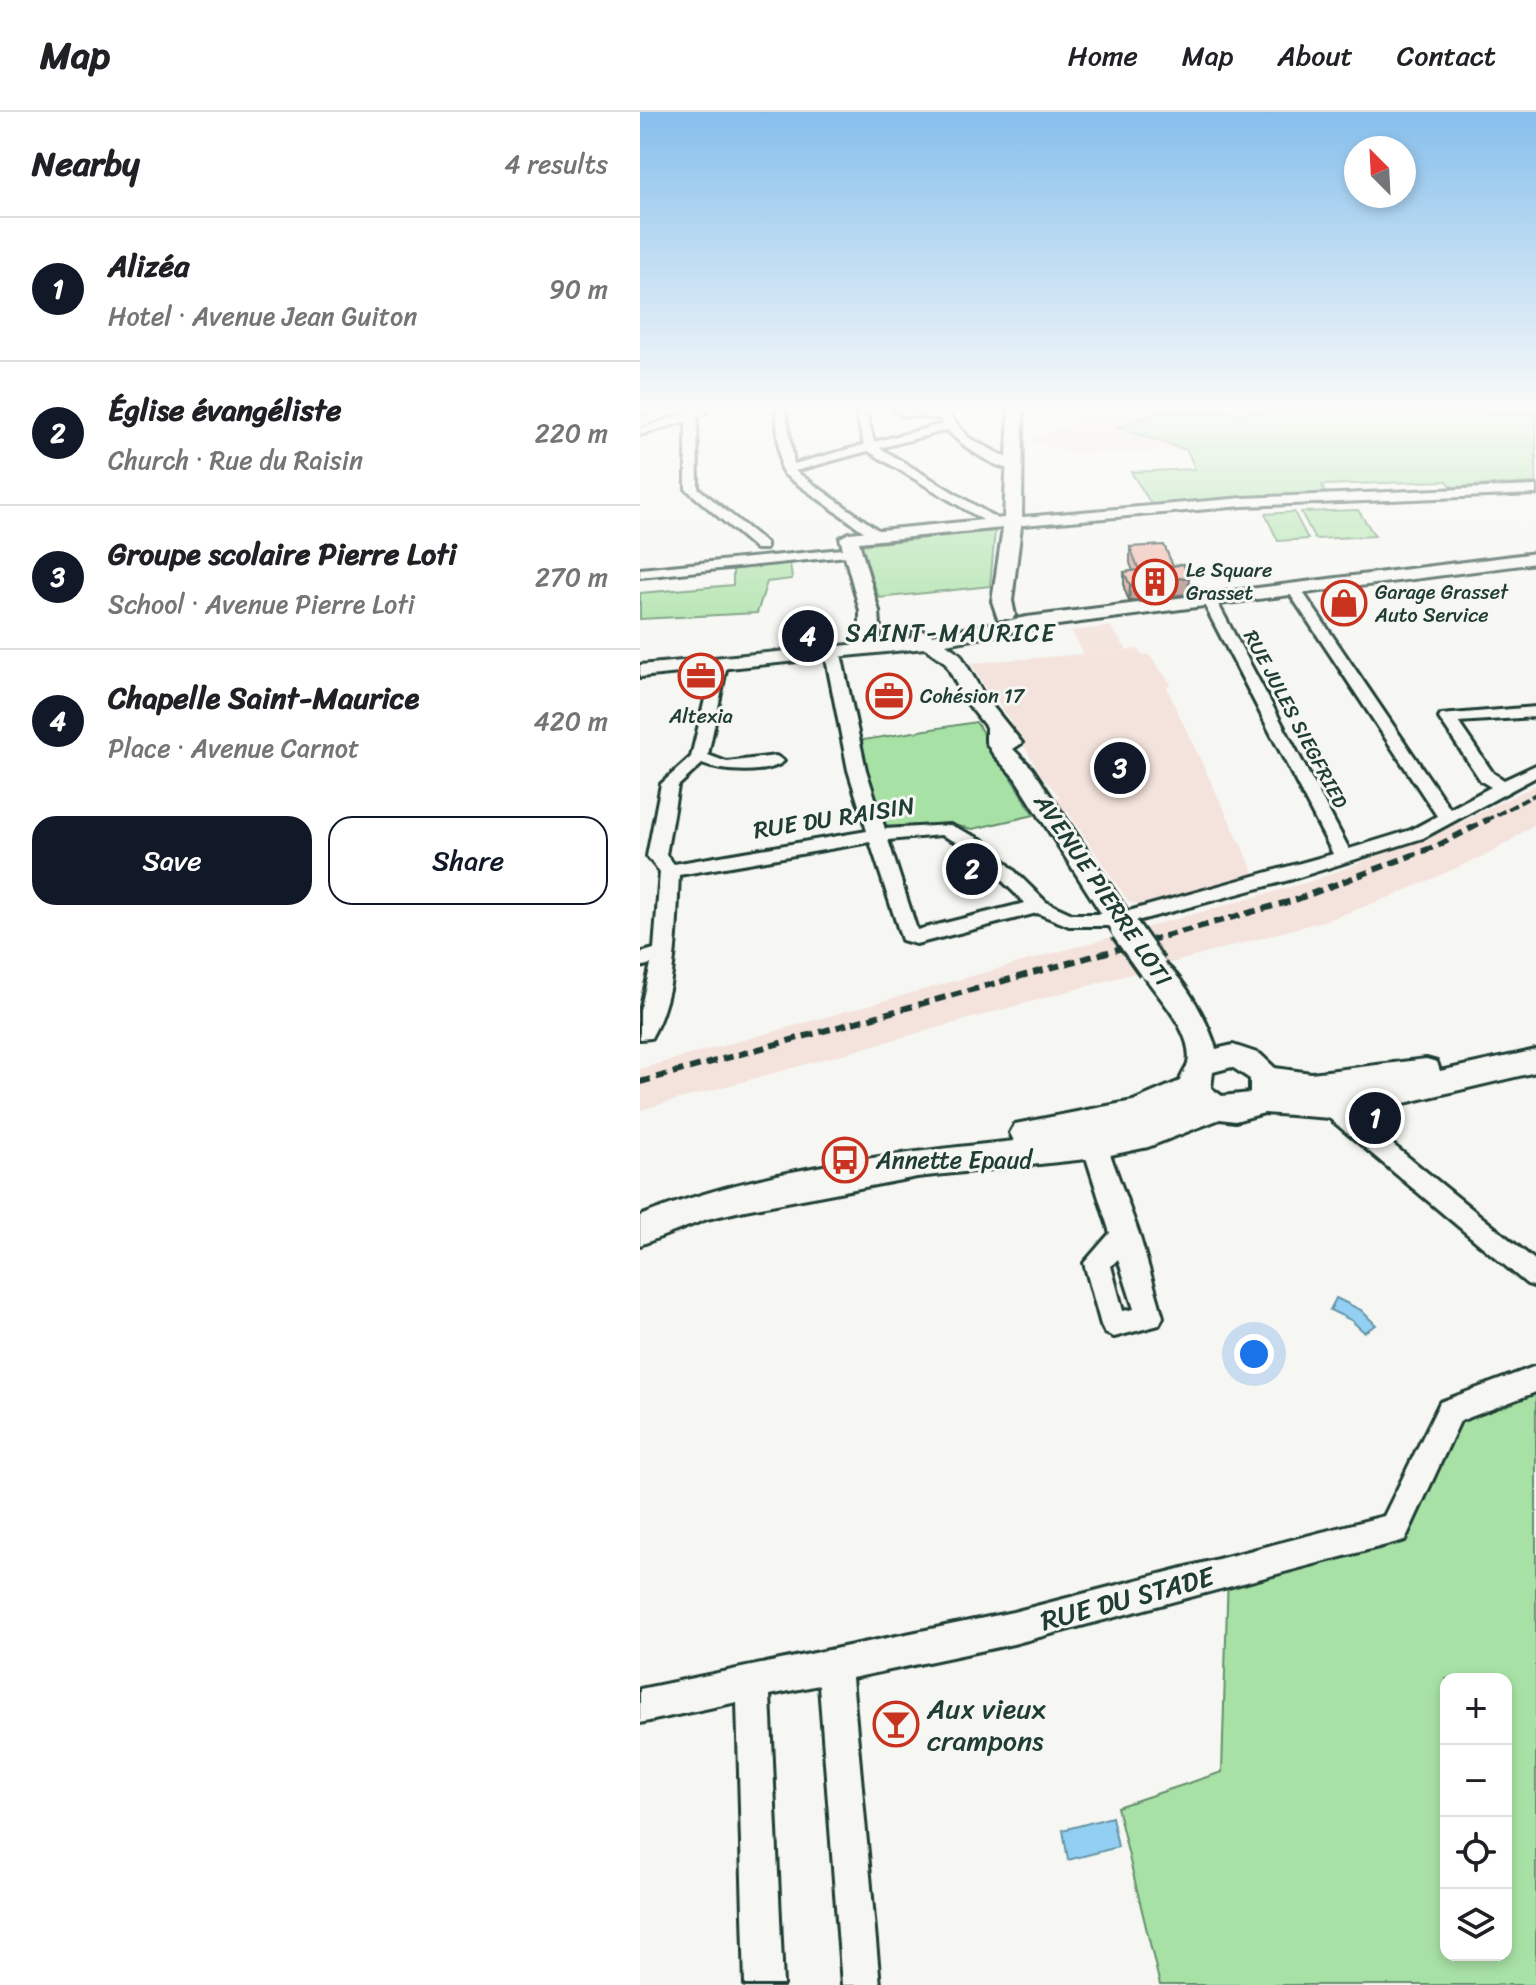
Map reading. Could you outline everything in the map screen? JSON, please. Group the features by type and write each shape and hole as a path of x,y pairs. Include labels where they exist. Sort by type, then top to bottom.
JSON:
{"main road":[{"path":"1006,616 1005,523 1009,499"},
{"path":"878,648 851,545 878,535 1005,523"},
{"path":"640,671 878,648 928,632 1006,616 1210,602 1536,558"},
{"path":"956,648 1006,616"},
{"name":"AVENUE PIERRE LOTI","path":"928,632 956,648 996,729 995,737 1012,766 1024,773 1121,924 1184,1007 1202,1041 1205,1086"},
{"name":"AVENUE PIERRE LOTI","path":"1184,1007 1208,1023 1257,1079"},
{"path":"640,1231 702,1206 917,1164 1091,1134 1148,1134 1201,1111 1205,1086 1222,1056 1257,1079 1330,1106 1464,1081 1522,1064"},
{"path":"1257,1079 1311,1085 1455,1067 1522,1064"},
{"path":"1205,1086 1241,1110 1257,1079"},
{"path":"640,1248 821,1185"}],"street":[{"path":"705,499 761,546"},
{"path":"829,499 878,535"},
{"path":"963,499 1005,523 1306,499"},
{"path":"640,559 761,546 851,545"},
{"path":"640,573 851,545"},
{"path":"1295,591 1448,820"},
{"name":"RUE JULES SIEGFRIED","path":"1210,602 1344,857"},
{"path":"833,654 857,770 909,935 916,937 1039,906"},
{"path":"643,1032 653,1005 664,953 670,871 656,856 670,784 690,770 699,757 719,665"},
{"path":"1505,788 1487,777 1447,718 1536,712"},
{"path":"699,757 725,767 776,761"},
{"name":"RUE DU RAISIN","path":"670,871 878,835 935,829 964,836 1039,906 1077,921 1121,924 1344,857 1448,820 1536,770"},
{"path":"640,960 664,953"},
{"path":"1330,1106 1536,1276"},
{"path":"1091,1134 1126,1234"},
{"name":"RUE DU STADE","path":"640,1706 1013,1628 1394,1529 1450,1411 1536,1379"},
{"path":"834,1665 861,1985"},
{"path":"753,1683 764,1985"}],"shaded area":[{"path":"1110,626 1127,650 1138,649 1141,655 1149,655 1171,684 1167,688 1176,709 1255,874 1139,905 1128,901 1068,812 1064,812 1056,799 1060,797 1039,772 1018,735 1014,735 1007,724 1011,722 997,701 993,702 971,663 1084,654 1071,631"},
{"path":"1536,785 1536,823 1517,836 1494,851 1400,893 1333,918 640,1110 640,1069 1312,881 1443,831"}],"green space":[{"path":"1148,499 1240,499 1152,505"},
{"path":"1358,510 1375,536 1315,539 1301,512"},
{"path":"1294,512 1308,539 1278,541 1265,514"},
{"path":"995,531 990,586 879,598 860,545"},
{"path":"790,563 792,579 767,582 757,613 640,619 640,593 733,585 733,569"},
{"path":"976,722 1034,815 973,829 951,825 891,827 884,823 857,741"},
{"path":"1536,1379 1536,1985 1160,1985 1117,1807 1222,1772 1228,1572 1394,1529 1450,1411"}],"water":[{"path":"1336,1298 1361,1310 1376,1325 1364,1332 1351,1320 1330,1310"},
{"path":"1112,1817 1118,1847 1068,1860 1063,1830"}],"building":[{"path":"1164,545 1173,566 1183,564 1189,577 1130,585 1124,572 1139,570 1130,547"}],"railway":[{"path":"1485,821 1536,794"},
{"path":"640,1082 1295,900 1439,845 1489,819"}],"place":[{"name":"Le Square Grasset","path":"1155,582"},
{"name":"Garage Grasset Auto Service","path":"1344,603"},
{"name":"Chapelle Saint-Maurice","path":"808,636"},
{"name":"Altexia","path":"701,676"},
{"name":"Cohésion 17","path":"889,696"},
{"name":"Groupe scolaire Pierre Loti","path":"1120,768"},
{"name":"Église évangéliste","path":"972,869"},
{"name":"Alizéa","path":"1375,1118"},
{"name":"Annette Epaud","path":"845,1160"},
{"name":"Aux vieux crampons","path":"896,1724"}],"district":[{"name":"SAINT-MAURICE","path":"951,633"}]}
